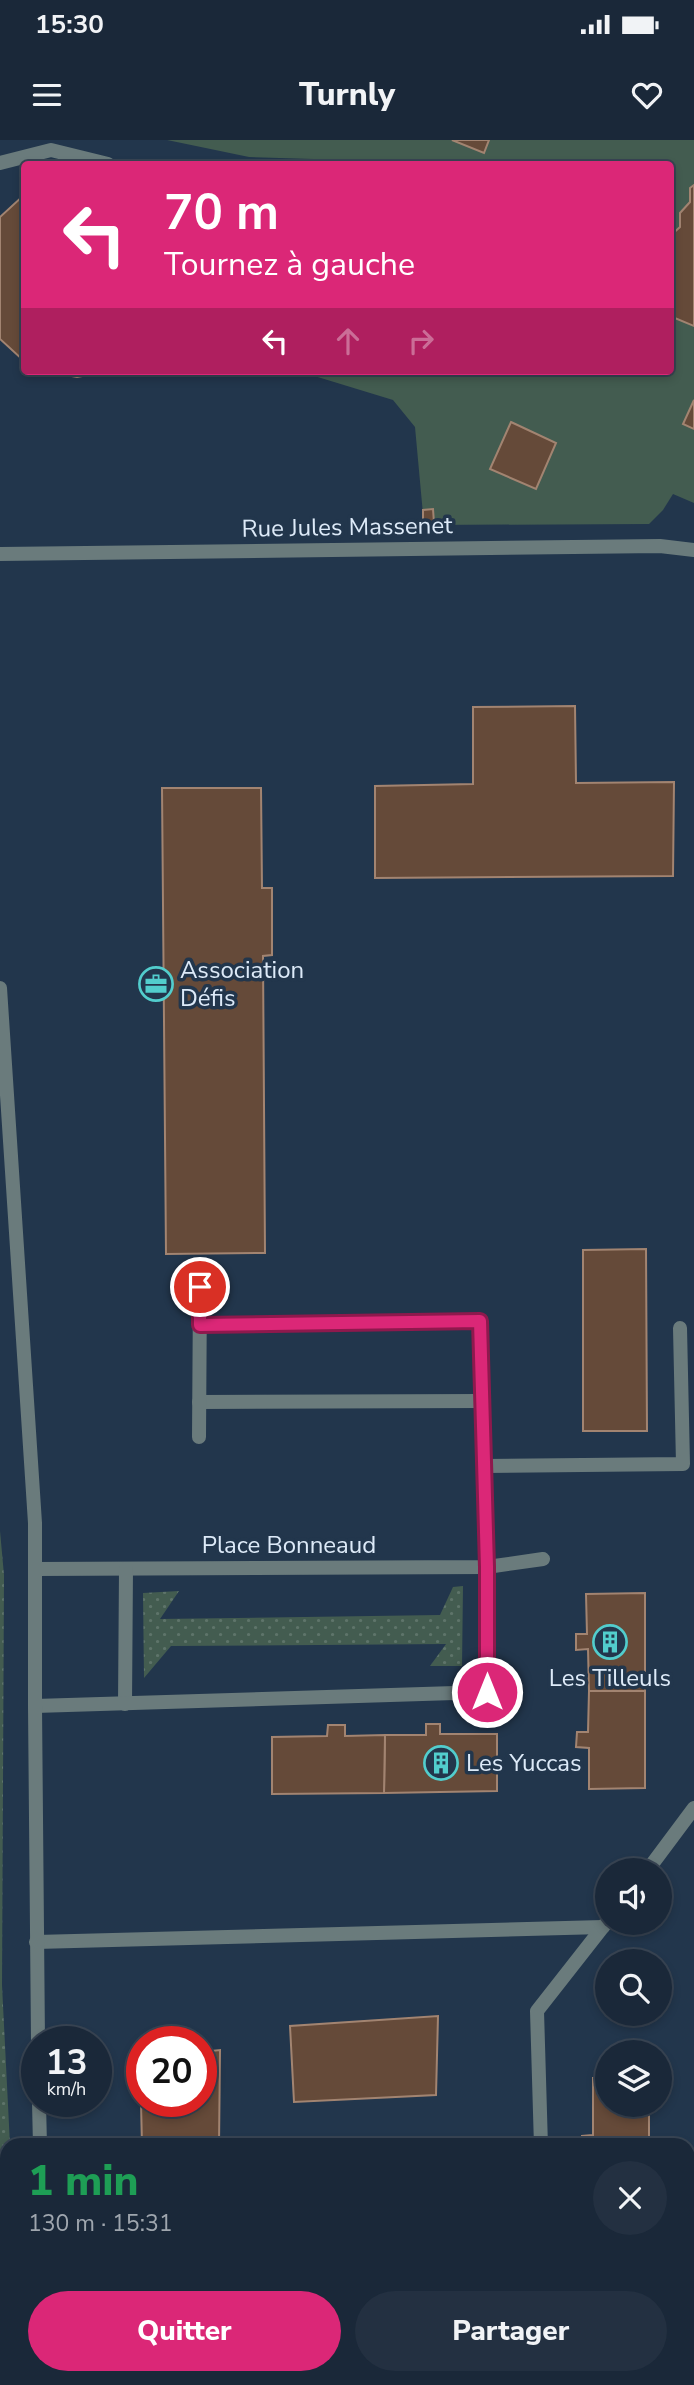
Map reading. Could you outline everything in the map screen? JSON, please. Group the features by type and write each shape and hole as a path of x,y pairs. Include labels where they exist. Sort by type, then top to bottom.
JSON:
{"street":[{"path":"0,163 51,150 96,161"},
{"name":"Rue Jules Massenet","path":"0,554 660,546 694,550"},
{"path":"0,988 35,1523 38,2026"},
{"path":"199,1437 200,1287"},
{"path":"34,1706 487,1692 487,1567 480,1321 200,1325"},
{"path":"484,1466 683,1464 680,1328"},
{"path":"199,1402 482,1401"},
{"name":"Place Bonneaud","path":"35,1569 487,1567 543,1559"},
{"path":"125,1704 126,1569"},
{"path":"657,1858 694,1808"},
{"path":"36,1941 595,1925"},
{"path":"541,2138 537,2011 597,1935"},
{"path":"39,2117 40,2138"}],"green space":[{"path":"167,140 694,140 694,503 673,494 663,510 649,524 424,525 415,427 393,400 311,375 674,375 674,161 313,161 249,157"},
{"path":"0,1531 4,1575 2,1985 10,2138 0,2138"},
{"path":"463,1586 462,1666 430,1666 446,1644 171,1646 144,1678 143,1593 179,1591 160,1619 440,1615 453,1587"}],"building":[{"path":"452,140 489,140 484,153"},
{"path":"694,185 694,326 674,318 674,232 680,227 680,213 690,202 690,188"},
{"path":"21,198 21,358 0,339 0,217"},
{"path":"694,400 694,429 683,424"},
{"path":"511,422 556,443 536,489 490,469"},
{"path":"433,509 434,523 423,524 423,510"},
{"path":"575,706 576,783 674,782 673,876 375,878 375,786 473,784 473,707"},
{"path":"162,788 261,788 262,888 272,888 272,955 263,956 265,1253 166,1254"},
{"path":"646,1249 647,1431 583,1431 583,1250"},
{"name":"Les Tilleuls","path":"645,1593 645,1691 589,1691 588,1649 576,1650 576,1634 587,1634 586,1594"},
{"path":"589,1691 645,1691 645,1788 589,1789 589,1748 576,1747 577,1732 588,1732"},
{"name":"Les Yuccas","path":"426,1724 440,1724 440,1734 497,1734 497,1791 384,1793 385,1735 426,1735"},
{"path":"328,1725 345,1725 345,1736 385,1735 384,1793 272,1794 272,1737 327,1736"},
{"path":"438,2016 436,2095 294,2102 290,2026"},
{"path":"217,2050 220,2050 219,2138 142,2138 141,2117 217,2117"},
{"path":"593,2078 595,2117 649,2117 649,2138 582,2136 593,2135"}],"place":[{"name":"Association Défis","path":"156,984"},
{"name":"Les Tilleuls","path":"610,1642"},
{"name":"Les Yuccas","path":"441,1763"}],"route":[{"path":"200,1287 200,1325 480,1321 487,1567 487,1692"}]}
